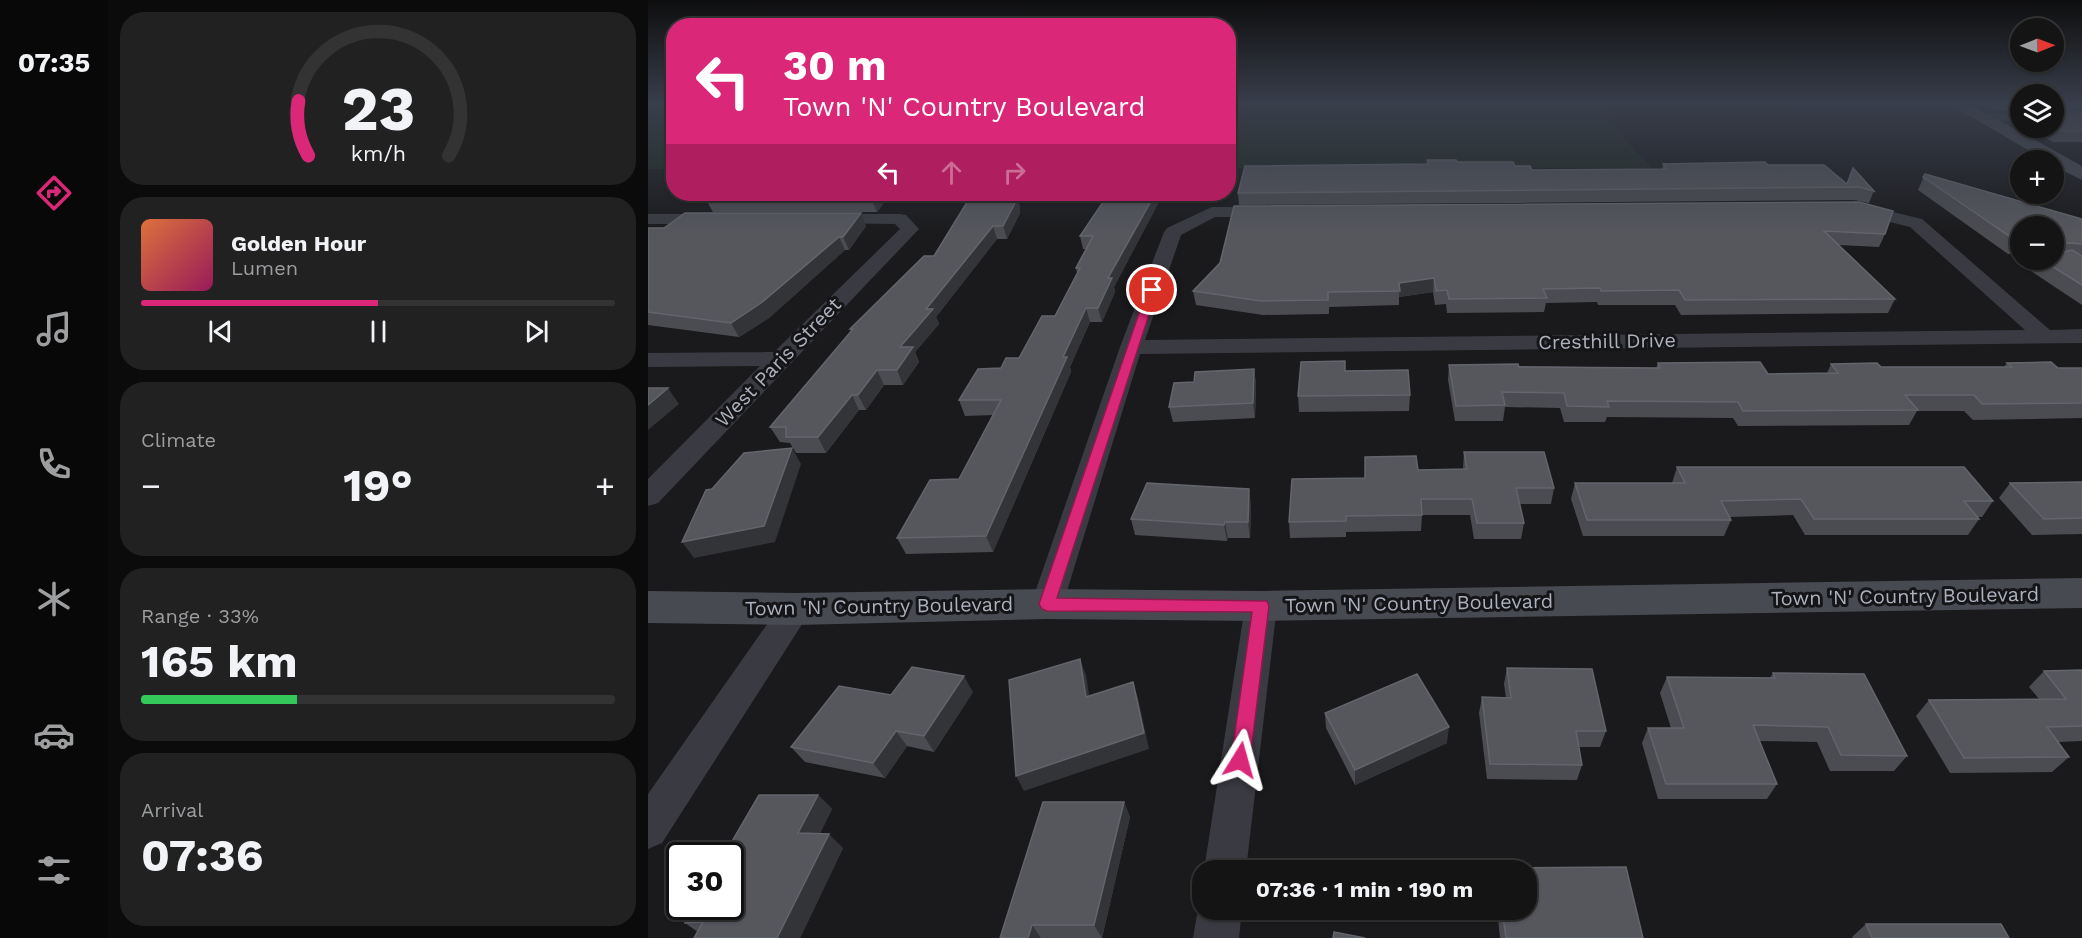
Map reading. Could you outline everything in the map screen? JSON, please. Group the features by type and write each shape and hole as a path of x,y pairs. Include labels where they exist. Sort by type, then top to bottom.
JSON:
{"street":[{"path":"2034,147 2082,174"},
{"path":"1842,207 1854,207 1916,223 2044,336"},
{"path":"1047,604 1131,347 1173,232 1212,212 1284,212"},
{"path":"648,219 732,219"},
{"name":"West Paris Street","path":"648,496 910,229 900,219 804,219"},
{"name":"Cresthill Drive","path":"1131,347 2082,336"},
{"path":"648,360 780,359"},
{"name":"Town 'N' Country Boulevard","path":"648,607 795,609 1047,604 1261,606 2082,593"},
{"path":"1227,860 1261,606"},
{"path":"648,829 795,609"},
{"path":"1216,938 1218,920"}],"shaded area":[{"path":"648,147 666,147 666,169 648,169"},
{"path":"1236,147 1632,147 1653,168 1236,168"}],"building":[{"path":"1427,160 1513,162 1515,166 1530,166 1532,170 1667,169 1663,164 1765,162 1768,165 1824,165 1847,184 1853,168 1874,191 1859,187 1238,193 1245,166 1428,164"},
{"path":"1925,174 2010,198 2010,204 2030,204 2082,219 2082,244 2064,243 2064,216 2010,216 2010,237 1923,177"},
{"path":"968,201 1016,201 1003,226 993,226 926,309 933,309 900,347 913,347 897,370 877,370 858,395 852,395 818,437 786,437 786,427 770,427 853,329 850,329 924,256 934,256"},
{"path":"1104,201 1151,201 1108,278 1112,278 1098,308 1086,308 1063,357 1067,357 986,536 897,538 930,480 959,479 1001,400 959,400 978,369 1001,368 1006,358 1019,358 1042,316 1055,316 1080,268 1076,268 1093,236 1080,236"},
{"path":"1859,202 1893,211 1885,234 1824,231 1895,299 1685,300 1679,290 1601,291 1600,288 1543,289 1547,298 1449,299 1447,290 1436,291 1434,278 1399,283 1400,291 1328,292 1328,300 1261,301 1193,291 1220,263 1234,206"},
{"path":"685,213 861,213 843,237 839,237 761,303 731,323 648,312 648,228 664,228"},
{"path":"2072,250 2082,256 2082,285 2058,270 2064,270 2064,252"},
{"path":"1345,361 1345,371 1408,370 1410,395 1298,396 1301,362"},
{"path":"1760,362 1768,374 1838,373 1831,364 1877,363 1881,367 2012,367 2007,363 2051,362 2058,368 2082,368 2082,403 1982,404 1974,395 1905,395 1918,410 1743,411 1738,402 1607,401 1609,407 1567,406 1564,393 1502,392 1505,405 1456,406 1449,365 1518,364 1519,367 1660,368 1658,363"},
{"path":"1254,369 1253,403 1169,407 1174,383 1194,382 1195,372"},
{"path":"648,388 668,388 648,405"},
{"path":"792,448 764,526 682,542 706,490 712,489 744,453"},
{"path":"1464,452 1544,452 1554,488 1516,488 1524,523 1477,523 1472,499 1421,499 1422,515 1346,516 1346,521 1289,522 1292,479 1365,478 1365,457 1416,456 1418,470 1467,469"},
{"path":"1677,467 1964,467 1993,501 1964,501 1979,519 1814,519 1801,499 1721,501 1731,520 1587,520 1575,483 1685,483"},
{"path":"2082,482 2082,518 2044,519 2010,483"},
{"path":"1147,483 1249,489 1248,522 1225,522 1224,525 1131,519"},
{"path":"1080,659 1086,697 1133,682 1144,733 1016,776 1009,680"},
{"path":"912,667 964,676 924,736 896,731 873,763 791,747 839,686 891,695"},
{"path":"1507,668 1592,669 1606,731 1576,731 1582,765 1490,764 1482,697 1511,698"},
{"path":"2082,670 2082,726 2047,727 2069,757 1964,758 1929,700 2066,699 2044,671"},
{"path":"1773,673 1864,674 1907,756 1841,755 1828,727 1753,725 1777,784 1666,784 1648,728 1684,728 1667,677 1775,678"},
{"path":"1417,674 1449,727 1355,770 1325,713"},
{"path":"759,795 818,795 798,833 829,834 777,938 694,938 703,922 685,923 687,920 744,920 744,842 732,842"},
{"path":"1043,802 1124,802 1094,925 1032,925 1028,938 1000,938"},
{"path":"1626,867 1643,938 1506,938 1504,920 1537,920 1537,868"},
{"path":"1866,924 2001,924 2009,938 1872,938"},
{"path":"1334,932 1365,938 1333,938"}],"route":[{"path":"1152,290 1131,347 1047,604 1261,606 1240,760"}]}
